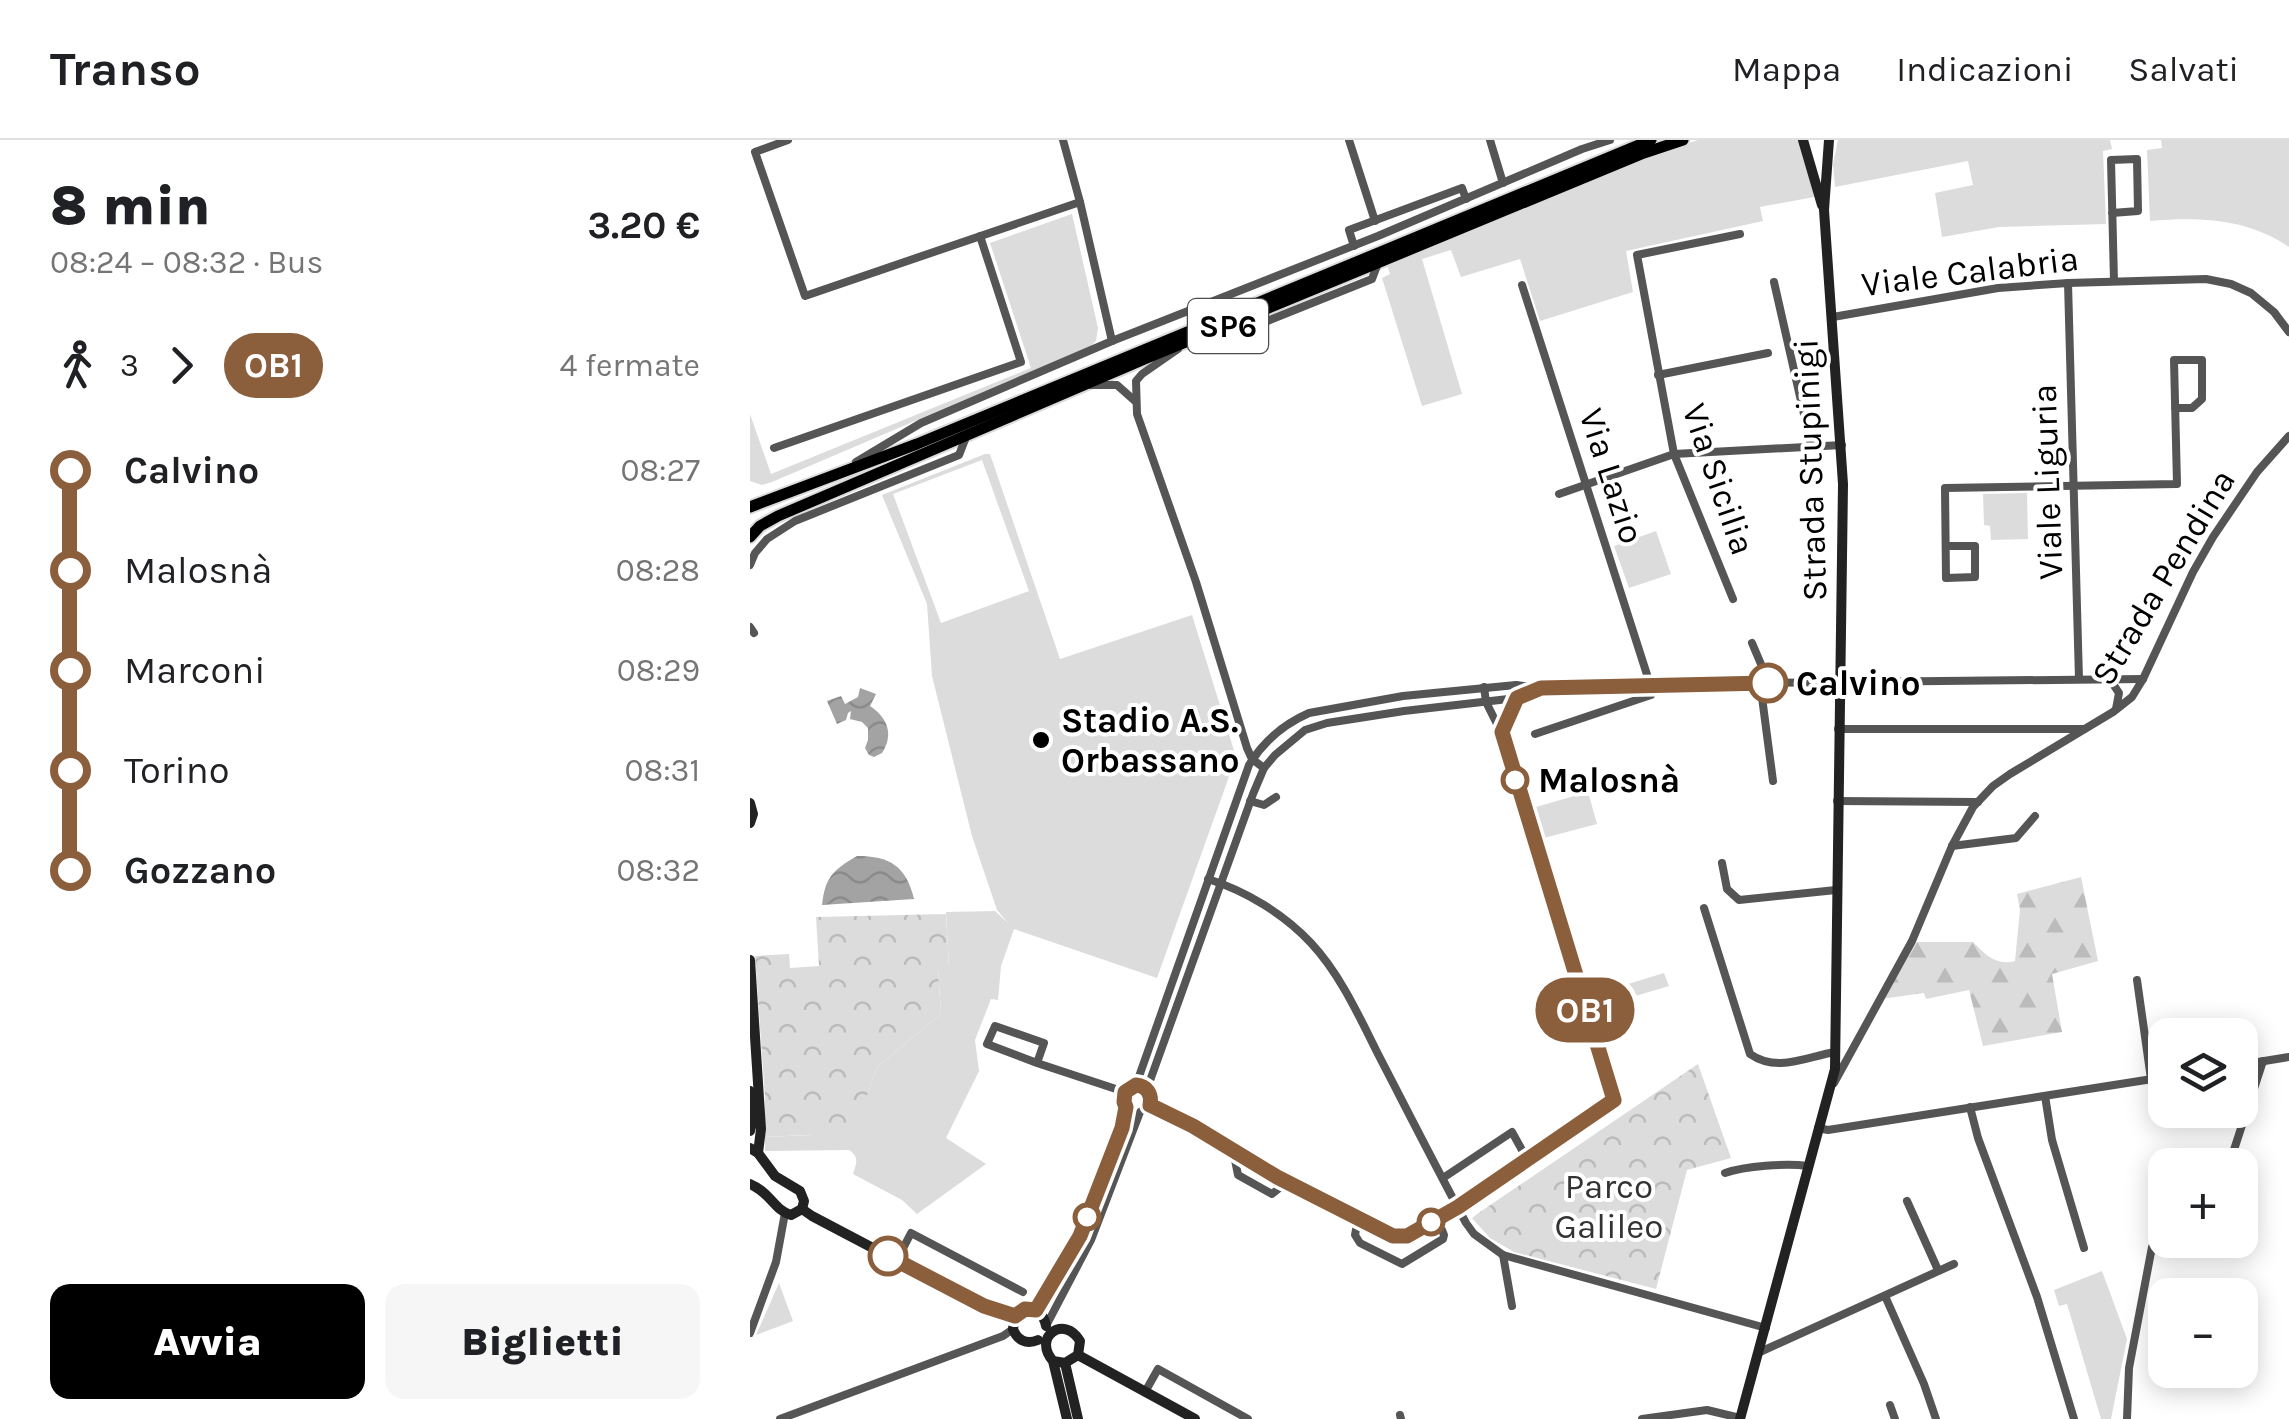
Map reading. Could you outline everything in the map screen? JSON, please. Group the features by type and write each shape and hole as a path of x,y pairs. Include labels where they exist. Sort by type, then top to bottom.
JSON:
{"main road":[{"name":"SP6","path":"750,507 917,444 1651,140"},
{"name":"SP6","path":"750,537 778,516 966,435 1644,152 1682,140"}],"street":[{"path":"788,140 754,152 805,296 1080,202"},
{"path":"1062,140 1112,341"},
{"path":"1349,140 1375,221"},
{"path":"1490,140 1503,183"},
{"path":"810,486 922,423 1112,341 1610,140"},
{"name":"Strada Stupinigi","path":"1803,140 1824,210"},
{"name":"Strada Stupinigi","path":"1740,1418 1830,1092 1835,1052 1843,529 1842,445 1824,210 1829,140"},
{"path":"2112,213 2138,211 2137,159 2111,160 2112,213 2114,281"},
{"path":"1354,246 1349,230 1462,188 1466,199"},
{"name":"Via Sicilia","path":"1733,599 1674,454 1636,255 1740,234"},
{"path":"774,448 1021,362 980,236"},
{"name":"Viale Calabria","path":"1833,317 1998,288 2206,278 2252,293 2289,332"},
{"path":"1774,282 1811,446"},
{"name":"Viale Liguria","path":"2068,283 2079,679"},
{"name":"Via Lazio","path":"1522,284 1650,684"},
{"path":"1187,342 1136,380 1135,402 1140,427 1190,565 1252,759 1264,768"},
{"name":"Via Sicilia","path":"1658,375 1768,353"},
{"path":"1946,546 1975,546 1975,578 1946,578 1945,488 2177,484 2175,408 2174,360 2202,360 2202,398 2192,408 2175,408"},
{"path":"1082,386 1117,385 1135,402"},
{"path":"750,565 767,539 795,521 960,455 966,435"},
{"name":"Strada Pendina","path":"1830,1092 1912,940 1965,820 1978,802 2010,774 2132,697 2212,537 2256,472 2289,436"},
{"path":"1560,494 1674,454 1842,445"},
{"path":"1752,643 1764,683 1773,781"},
{"path":"1125,1092 1136,1085 1252,759 1276,733 1309,713 1384,699 1516,684 1541,688 2143,678"},
{"path":"2107,680 2119,693 2115,711"},
{"path":"1502,732 1517,698 1516,684"},
{"path":"1536,734 1652,695 1650,684"},
{"path":"1150,1105 1287,1182 1400,1238 1458,1207 1614,1100 1502,732 1486,702 1484,687"},
{"path":"1147,1089 1250,801 1264,768 1287,743 1305,730 1327,723 1517,698 1541,688"},
{"path":"1838,729 2086,729"},
{"path":"1250,801 1264,805 1276,796"},
{"path":"1838,802 1978,802"},
{"path":"750,803 750,823"},
{"path":"1952,846 2016,838 2035,816"},
{"path":"1722,864 1727,890 1739,900 1836,890"},
{"path":"1208,878 1234,888 1276,914 1319,952 1474,1234 1503,1254 1766,1328"},
{"path":"1704,908 1750,1054 1761,1062 1780,1064 1835,1052"},
{"path":"750,960 761,1129 754,1150 775,1176 800,1191 802,1208 797,1213 785,1214"},
{"path":"2137,980 2148,1058"},
{"path":"1037,1063 1044,1043 995,1026 987,1044 1037,1063 1125,1092"},
{"path":"2258,1062 2289,1057"},
{"path":"2236,1148 2264,1061"},
{"path":"1818,1128 1828,1130 2148,1079"},
{"path":"1136,1085 1147,1089 1150,1105"},
{"path":"750,1091 750,1132"},
{"path":"1036,1310 1080,1236 1122,1128 1125,1092"},
{"path":"2044,1096 2052,1140 2084,1248"},
{"path":"1078,1419 1059,1362 1047,1353 1043,1335 1050,1328 1091,1240 1140,1112 1150,1105"},
{"path":"1126,1107 1140,1112"},
{"path":"1970,1107 2074,1419"},
{"path":"1443,1178 1512,1132 1527,1159"},
{"path":"1232,1150 1238,1175 1272,1194 1287,1182"},
{"path":"1725,1174 1808,1166"},
{"path":"750,1184 766,1192 785,1214"},
{"path":"1907,1201 1938,1270"},
{"path":"802,1208 984,1306 1015,1316"},
{"path":"750,1333 776,1262 785,1214"},
{"path":"1358,1219 1355,1235 1360,1244 1402,1264 1444,1240 1438,1218"},
{"path":"897,1260 911,1233 1023,1292"},
{"path":"1503,1254 1512,1306"},
{"path":"2124,1419 2129,1368 2150,1258"},
{"path":"1760,1352 1954,1264"},
{"path":"1885,1296 1936,1419"},
{"path":"780,1419 1003,1336 1012,1329 1015,1316 1025,1309 1036,1310 1050,1328"},
{"path":"1050,1328 1064,1328 1076,1335 1078,1355"},
{"path":"1012,1329 1021,1340 1042,1342"},
{"path":"1059,1362 1078,1355 1195,1419"},
{"path":"1059,1362 1067,1419"},
{"path":"1145,1392 1158,1368 1244,1417"},
{"path":"1890,1404 1895,1419"},
{"path":"1642,1419 1708,1410 1740,1418"}],"green space":[{"path":"1698,140 1798,140 1814,197 1760,207 1763,221 1626,251 1633,292 1540,321 1520,259 1461,277 1451,250 1422,259 1462,394 1422,406 1382,278 1390,274 1387,265 1647,156"},
{"path":"1838,140 2110,140 2112,149 2103,151 2106,224 1999,227 1942,237 1935,193 1973,185 1968,161 1835,187 1833,164"},
{"path":"2161,140 2289,140 2289,247 2239,225 2186,219 2150,221 2147,150 2162,148"},
{"path":"1072,214 1098,328 1091,346 772,482 762,485 750,481 750,414 771,474 1031,368 990,243"},
{"path":"990,454 1060,659 1192,615 1236,757 1157,978 1014,929 1001,966 998,1000 991,999 975,1040 979,1071 946,1138 986,1164 917,1214 902,1200 853,1174 856,1158 849,1150 765,1151 765,1137 812,1135 867,1096 877,1067 941,1014 938,968 949,966 946,912 995,911 1008,923 997,910 972,836 932,676 927,604 882,495","holes":["982,460 1029,591 941,623 893,494"]},
{"path":"2027,493 2028,539 1991,540 1990,526 1984,525 1983,494"},
{"path":"1656,531 1671,574 1629,588 1614,546"},
{"path":"1588,792 1597,824 1544,838 1536,807"},
{"path":"2081,877 2098,961 2052,974 2062,1032 1983,1046 1969,990 1926,999 1924,993 1881,999 1914,942 1973,942 1997,961 2015,961 2020,910 2017,894"},
{"path":"946,914 949,967 938,969 941,1014 877,1067 867,1096 871,1132 765,1137 755,956 789,954 790,968 819,966 816,917"},
{"path":"1664,973 1669,986 1632,997 1628,984"},
{"name":"Parco Galileo","path":"1698,1064 1731,1158 1687,1170 1656,1289 1514,1252 1490,1238 1472,1218 1480,1212"},
{"path":"2102,1271 2127,1339 2111,1419 2101,1419 2067,1304 2059,1306 2054,1290"},
{"path":"779,1283 793,1321 756,1335"}],"water":[{"path":"860,688 876,694 870,706 887,727 886,746 874,757 865,748 868,728 850,719 851,711 846,720 837,724 827,701 841,696 845,704 858,697"},
{"path":"857,856 879,858 895,865 906,878 914,899 822,905 832,875"}],"bus line":[{"name":"OB1","path":"888,1256 984,1306 1015,1316 1025,1309 1039,1308 1080,1236 1122,1128 1125,1092 1136,1085 1147,1089 1150,1105 1277,1177 1393,1236 1407,1236 1458,1207 1614,1100 1509,763 1502,732 1517,698 1541,688 1768,683"}],"place":[{"name":"Calvino","path":"1768,683"},
{"name":"Stadio A.S. Orbassano","path":"1041,740"},
{"name":"Malosnà","path":"1515,780"}]}
